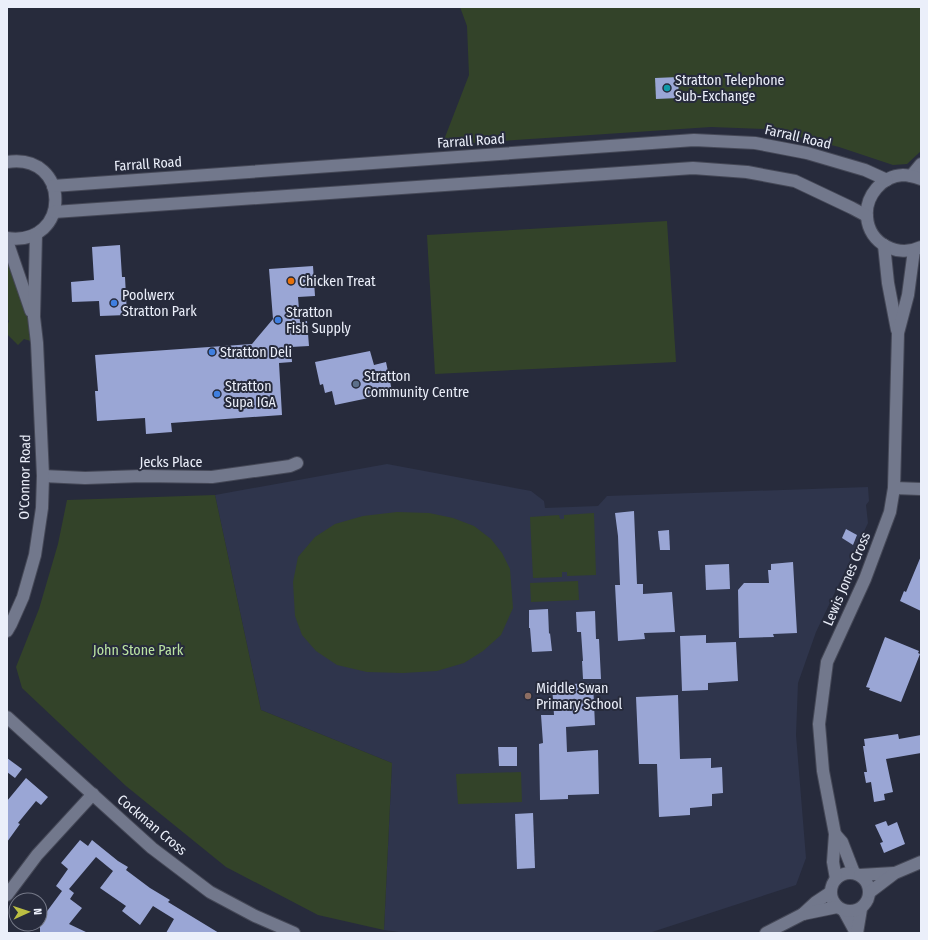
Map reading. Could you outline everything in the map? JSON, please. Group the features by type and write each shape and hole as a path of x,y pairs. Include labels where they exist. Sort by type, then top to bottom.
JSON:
{"street":[{"name":"Farrall Road","path":"53,186 694,140 756,143 807,153 858,168 887,180"},
{"path":"7,162 16,160 30,162 38,166 47,174 53,186 56,200 54,212 44,228 36,234 25,238 7,238"},
{"path":"918,249 904,252 893,250 884,245 875,238 869,228 867,216 868,202 875,189 894,176 903,175 916,177 921,164"},
{"path":"54,212 693,168 748,172 795,181 867,216"},
{"name":"O'Connor Road","path":"7,631 23,597 35,555 42,508 43,476 37,343 34,317 36,234"},
{"name":"O'Connor Road","path":"7,242 34,317"},
{"name":"Lewis Jones Cross","path":"836,879 833,862 835,834 823,771 819,724 827,662 865,579 890,512 894,488 898,333 888,283 884,245"},
{"name":"Lewis Jones Cross","path":"898,333 918,249"},
{"name":"Jecks Place","path":"43,476 85,478 142,476 212,477 285,467 297,463"},
{"path":"894,488 921,489"},
{"name":"Cockman Cross","path":"7,717 152,848 210,892 255,916 294,933"},
{"path":"7,895 37,855 93,794"},
{"name":"Lewis Jones Cross","path":"835,834 842,842 857,874"},
{"path":"870,892 895,873 921,862"},
{"path":"856,933 831,898 830,892 833,883 840,876 849,873 895,873"},
{"path":"804,914 840,909 850,912 861,909 869,899 870,892 867,882 864,878 857,874"},
{"path":"766,933 804,914 816,902 830,892"},
{"path":"856,933 861,909"}],"shaded area":[{"name":"Middle Swan Primary School","path":"387,464 531,491 544,501 545,508 598,506 607,496 868,487 869,501 866,505 868,523 816,632 798,683 796,735 806,858 796,885 649,933 408,933 384,930 392,763 261,710 215,495"}],"green space":[{"path":"460,7 921,7 921,151 907,164 893,165 839,147 767,129 711,127 442,145 469,75 467,26"},
{"path":"667,221 676,362 435,374 427,235"},
{"path":"7,242 37,343 24,339 18,345 7,334 7,326 9,321 7,319"},
{"name":"John Stone Park","path":"215,495 261,710 392,763 384,930 318,915 226,867 126,786 22,688 16,667 39,609 58,544 67,500"},
{"path":"397,512 429,513 453,518 474,526 491,539 502,553 510,569 513,608 501,635 483,651 464,663 437,671 403,673 367,672 337,665 316,651 302,635 295,616 293,582 298,557 315,537 335,524 363,516"},
{"path":"594,513 596,575 567,576 567,572 562,572 562,577 533,578 530,517 559,515 560,519 564,519 564,515"},
{"path":"578,581 579,600 531,602 530,583"},
{"path":"521,772 522,802 458,804 456,774"}],"building":[{"name":"Stratton Telephone Sub-Exchange","path":"678,77 679,98 656,99 655,78"},
{"path":"120,245 122,277 125,277 127,315 100,316 99,301 72,302 71,282 94,280 92,247"},
{"path":"313,266 315,296 298,297 300,322 307,321 309,346 291,347 292,362 279,363 282,415 171,423 172,432 146,434 145,418 97,421 95,391 98,391 95,355 252,344 273,319 269,269"},
{"path":"370,351 374,365 386,362 392,391 383,392 383,395 335,405 332,391 325,393 323,384 320,385 315,362"},
{"path":"634,511 637,584 643,584 643,594 672,592 675,632 644,633 645,639 618,641 615,585 620,585 618,536 615,513"},
{"path":"846,529 857,535 853,545 842,538"},
{"path":"669,530 670,550 660,550 658,531"},
{"path":"921,556 921,611 900,601 904,591 906,592"},
{"path":"793,562 797,633 773,634 774,637 739,638 738,590 744,583 769,583 768,570 771,570 771,564"},
{"path":"729,564 730,589 706,590 705,565"},
{"path":"548,609 549,634 550,633 552,651 532,652 529,628 529,610"},
{"path":"595,611 596,639 599,639 601,679 583,679 581,632 577,632 576,612"},
{"path":"706,635 706,643 736,642 738,681 708,683 708,690 682,691 680,636"},
{"path":"885,637 919,651 918,653 920,654 901,702 869,690 870,688 866,687"},
{"path":"593,683 595,725 566,727 567,752 598,750 599,794 568,795 568,799 540,800 539,744 543,743 541,715 554,715 552,685"},
{"path":"678,695 680,759 711,758 711,768 722,767 723,793 712,794 712,806 690,808 690,815 659,817 657,764 639,764 636,697"},
{"path":"898,734 899,739 921,735 921,753 886,759 893,792 884,794 885,800 874,802 871,782 866,783 864,772 867,772 863,746 865,746 864,739"},
{"path":"498,747 517,747 517,766 499,766"},
{"path":"7,758 22,769 15,778 7,772"},
{"path":"26,778 48,797 41,805 36,801 18,823 20,824 7,842 7,801"},
{"path":"533,813 535,868 517,869 515,814"},
{"path":"886,821 888,826 897,822 905,844 884,853 880,843 883,842 875,825"},
{"path":"80,840 88,846 92,840 118,861 128,867 126,870 150,888 170,900 168,902 219,933 166,933 174,919 153,906 140,925 122,911 126,906 100,888 113,871 96,857 69,889 74,893 70,899 82,908 69,924 88,933 40,933 48,932 48,910 62,891 56,886 68,869 61,863"}],"place":[{"name":"Stratton Telephone Sub-Exchange","path":"667,88"},
{"name":"Chicken Treat","path":"291,281"},
{"name":"Poolwerx Stratton Park","path":"114,303"},
{"name":"Stratton Fish Supply","path":"278,320"},
{"name":"Stratton Deli","path":"212,352"},
{"name":"Stratton Community Centre","path":"356,384"},
{"name":"Stratton Supa IGA","path":"217,394"},
{"name":"Middle Swan Primary School","path":"528,696"}]}
